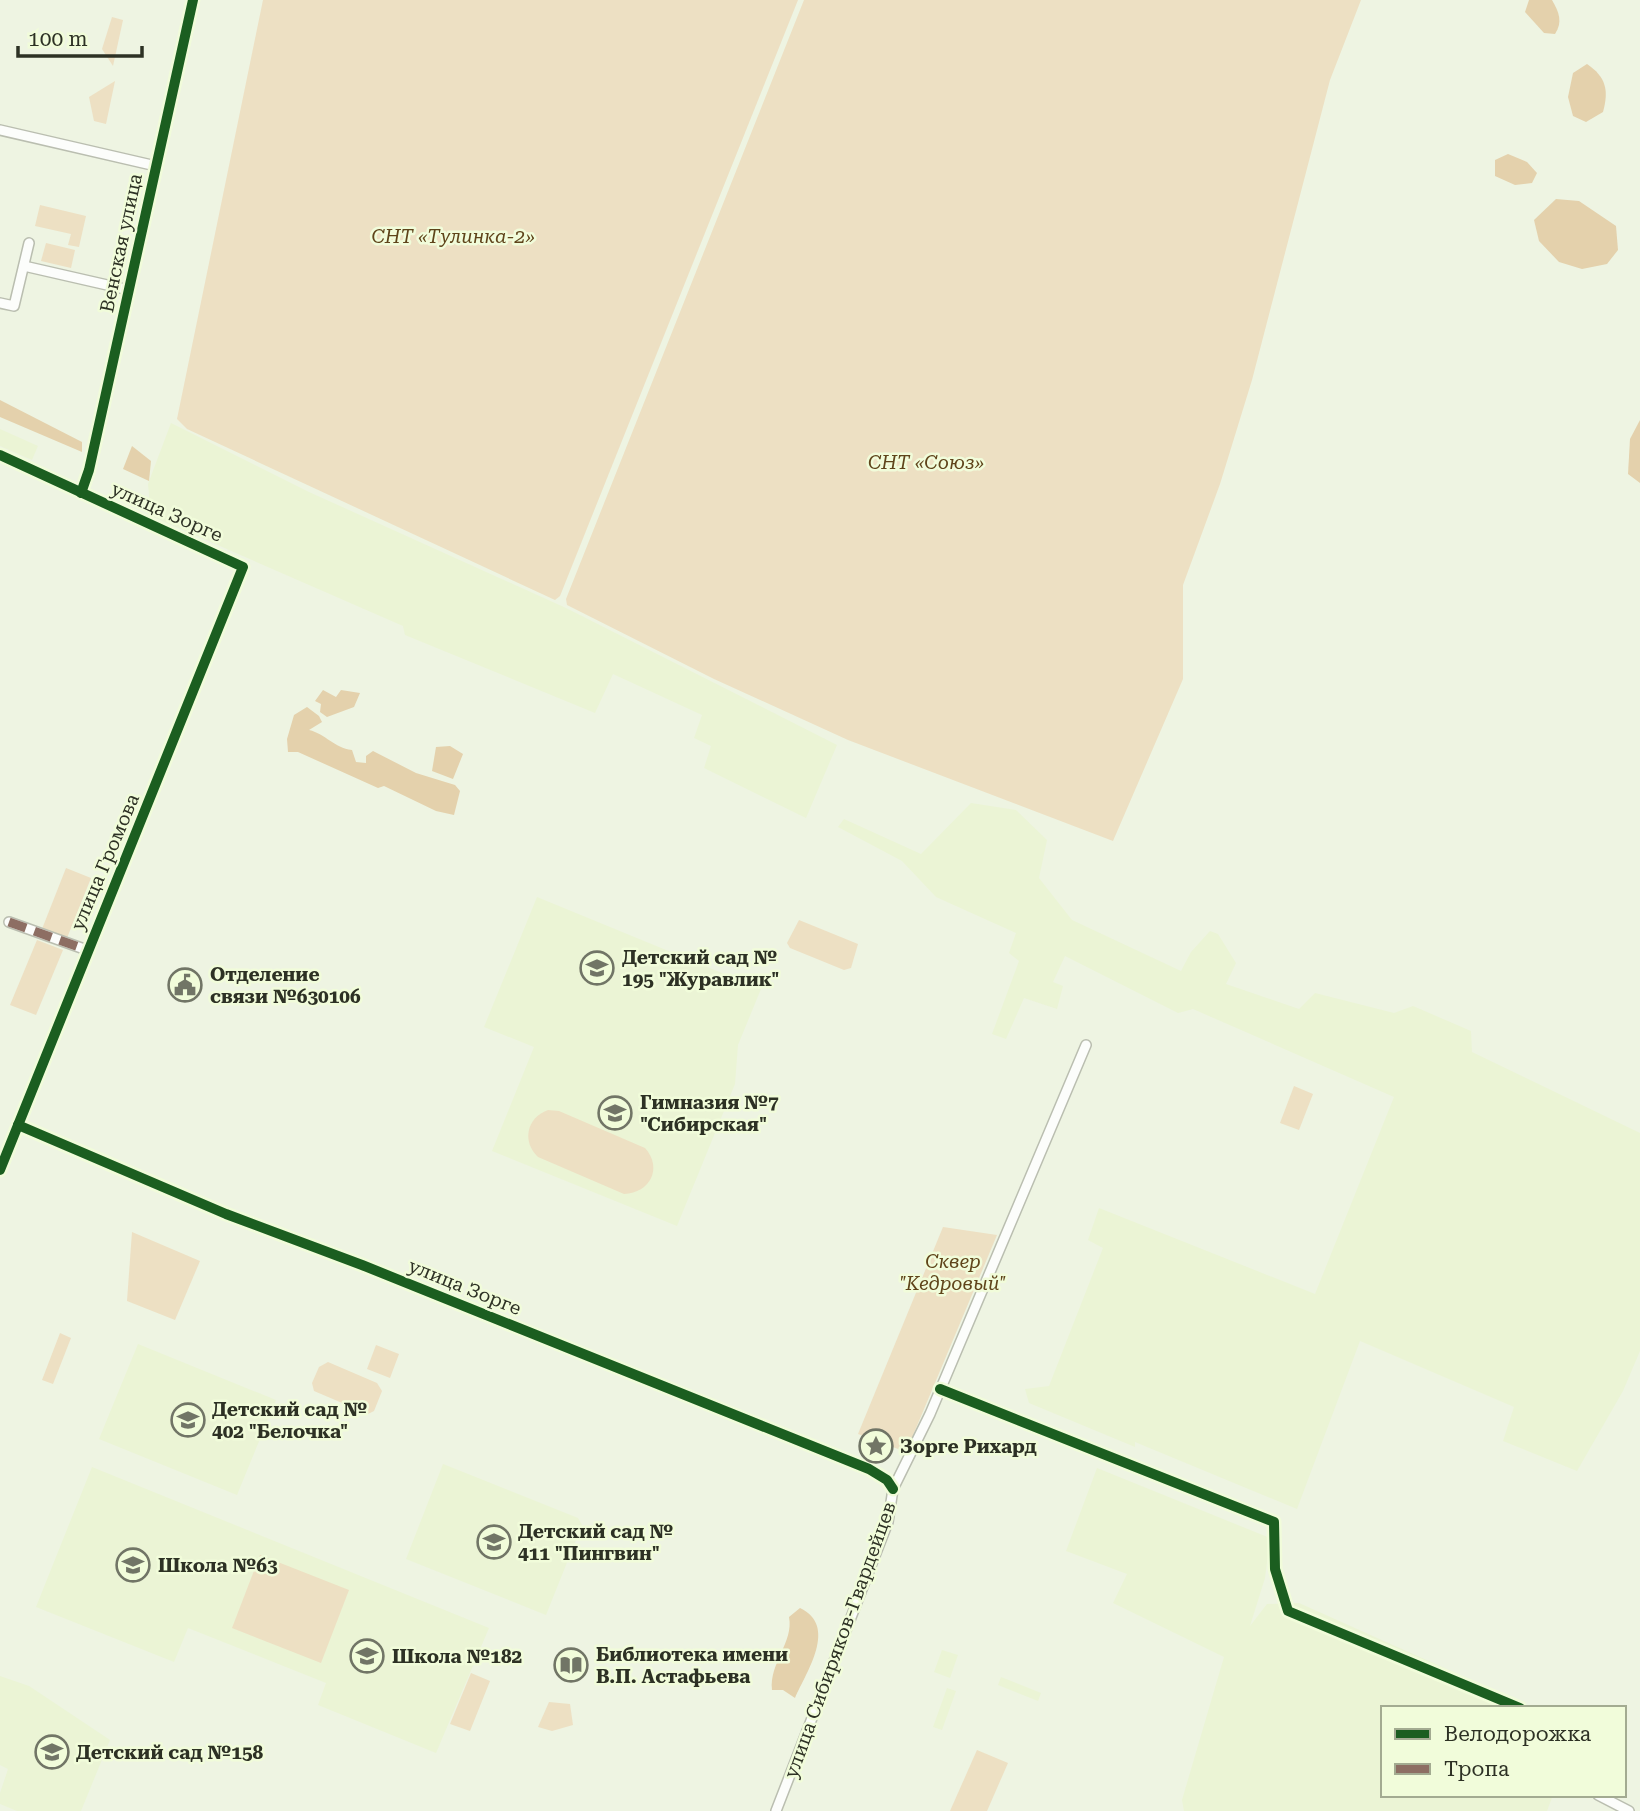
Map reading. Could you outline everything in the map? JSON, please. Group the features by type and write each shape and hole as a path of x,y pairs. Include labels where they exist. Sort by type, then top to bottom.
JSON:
{"street":[{"name":"Венская улица","path":"81,492 89,470 193,0"},
{"path":"0,130 156,166"},
{"path":"0,303 14,306 29,243"},
{"path":"24,266 129,290"},
{"name":"улица Зорге","path":"0,455 243,568"},
{"name":"улица Громова","path":"0,1170 243,568"},
{"path":"9,922 87,950"},
{"name":"улица Сибиряков-Гвардейцев","path":"776,1811 888,1522 893,1489 940,1389 1086,1045"},
{"name":"улица Зорге","path":"18,1125 226,1214 384,1273 869,1469 887,1480 893,1489"},
{"path":"940,1389 1274,1522 1275,1569 1288,1611 1515,1706"},
{"path":"1602,1797 1629,1811"}],"shaded area":[{"path":"1529,0 1552,0 1559,17 1555,34 1544,33 1525,12"},
{"path":"1587,64 1602,79 1606,97 1603,112 1586,122 1573,116 1568,97 1573,73"},
{"path":"1508,154 1527,162 1537,173 1532,183 1515,185 1495,176 1495,160"},
{"path":"1556,199 1579,201 1616,226 1618,250 1607,264 1582,269 1559,262 1539,241 1534,220"},
{"path":"0,400 82,442 82,452 0,417"},
{"path":"1640,420 1640,483 1628,474 1630,439"},
{"path":"171,423 309,492 566,608 837,745 806,818 704,768 711,746 694,738 702,715 613,674 595,713 405,635 403,626 151,516 148,484"},
{"path":"0,429 38,446 32,460 0,446"},
{"path":"132,446 151,461 149,481 123,469"},
{"path":"323,690 336,697 341,690 360,693 354,707 327,717 320,712 321,704 315,701"},
{"path":"307,707 319,716 322,722 309,730 340,747 352,750 356,762 366,763 366,756 373,751 416,773 455,785 460,791 454,815 436,811 384,786 378,788 298,752 288,752 287,739 294,715"},
{"path":"450,746 463,754 453,779 432,771 436,747"},
{"path":"971,803 1016,810 1047,840 1039,878 1072,920 1181,971 1191,952 1210,931 1218,934 1236,963 1226,984 1299,1009 1315,993 1394,1013 1413,1006 1471,1031 1472,1052 1640,1133 1640,1351 1623,1391 1577,1471 1503,1441 1514,1407 1360,1341 1297,1509 1135,1442 1135,1447 1029,1403 1025,1389 1049,1386 1103,1248 1088,1240 1099,1208 1315,1294 1394,1097 1193,1009 1178,1013 1065,956 1053,982 1063,986 1057,1009 1024,998 1006,1039 992,1034 1019,961 1009,953 1016,933 936,897 902,861 838,827 844,819 921,854"},
{"name":"Гимназия №7 \"Сибирская\"","path":"537,897 761,989 738,1045 735,1084 677,1226 492,1151 534,1047 484,1027"},
{"name":"Детский сад № 402 \"Белочка\"","path":"138,1344 276,1400 237,1495 99,1439"},
{"name":"Детский сад № 411 \"Пингвин\"","path":"443,1464 578,1518 582,1525 546,1615 406,1559"},
{"name":"Школа №182","path":"92,1467 489,1628 436,1753 318,1705 326,1683 188,1628 174,1662 36,1607"},
{"path":"1097,1468 1270,1538 1265,1578 1250,1626 1267,1604 1299,1603 1530,1706 1381,1706 1381,1797 1552,1797 1547,1811 1184,1811 1182,1800 1224,1657 1113,1603 1127,1574 1066,1551"},
{"path":"800,1608 811,1616 817,1626 818,1637 812,1662 795,1698 783,1690 772,1690 772,1680 788,1635 789,1617"},
{"path":"942,1650 958,1655 950,1678 934,1672"},
{"name":"Детский сад №158","path":"0,1676 29,1686 110,1740 81,1811 17,1811 0,1804 0,1793 8,1769 0,1765"},
{"path":"1001,1677 1041,1693 1038,1701 998,1685"},
{"path":"947,1688 956,1691 942,1730 933,1727"}],"green space":[{"name":"СНТ «Тулинка-2»","path":"263,0 798,0 560,596 555,600 187,429 177,419"},
{"name":"СНТ «Союз»","path":"804,0 1361,0 1330,80 1252,380 1220,484 1183,585 1183,679 1113,841 848,740 714,679 567,605 566,599"},
{"path":"112,17 123,20 113,66 102,49"},
{"path":"115,81 106,124 94,121 89,97"},
{"path":"40,205 86,216 79,247 68,245 71,234 35,226"},
{"path":"46,243 75,250 71,268 41,261"},
{"path":"66,868 91,878 67,938 42,929"},
{"path":"799,920 858,944 851,968 844,970 790,948 787,943"},
{"path":"37,940 63,950 36,1015 10,1005"},
{"path":"1294,1086 1313,1094 1299,1130 1280,1123"},
{"path":"548,1110 559,1111 645,1148 653,1163 651,1178 647,1184 633,1193 624,1194 538,1157 530,1144 529,1131 535,1119"},
{"name":"Сквер \"Кедровый\"","path":"943,1227 997,1235 906,1452 858,1434"},
{"path":"132,1232 200,1261 175,1320 127,1301"},
{"path":"60,1333 71,1338 53,1384 42,1380"},
{"path":"376,1345 399,1354 390,1378 367,1369"},
{"path":"328,1362 377,1383 382,1391 374,1411 368,1414 314,1391 312,1383 319,1367"},
{"path":"260,1555 349,1590 321,1663 232,1628"},
{"path":"471,1673 490,1681 470,1731 450,1724"},
{"path":"549,1702 570,1704 573,1725 552,1731 538,1727"},
{"path":"977,1750 1008,1763 987,1811 950,1811"}],"marked path":[{"path":"9,922 87,950"}],"cycle path":[{"path":"81,493 89,470 193,0"},
{"path":"0,455 243,567 0,1170"},
{"path":"18,1125 226,1214 362,1265 869,1469 887,1480 893,1489"},
{"path":"940,1389 1274,1522 1275,1569 1288,1611 1515,1706"}],"place":[{"name":"Детский сад № 195 \"Журавлик\"","path":"597,968"},
{"name":"Отделение связи №630106","path":"185,985"},
{"name":"Гимназия №7 \"Сибирская\"","path":"615,1113"},
{"name":"Детский сад № 402 \"Белочка\"","path":"188,1420"},
{"name":"Зорге Рихард","path":"876,1446"},
{"name":"Детский сад № 411 \"Пингвин\"","path":"494,1542"},
{"name":"Школа №63","path":"133,1565"},
{"name":"Школа №182","path":"367,1656"},
{"name":"Библиотека имени В.П. Астафьева","path":"571,1665"},
{"name":"Детский сад №158","path":"52,1752"}]}
